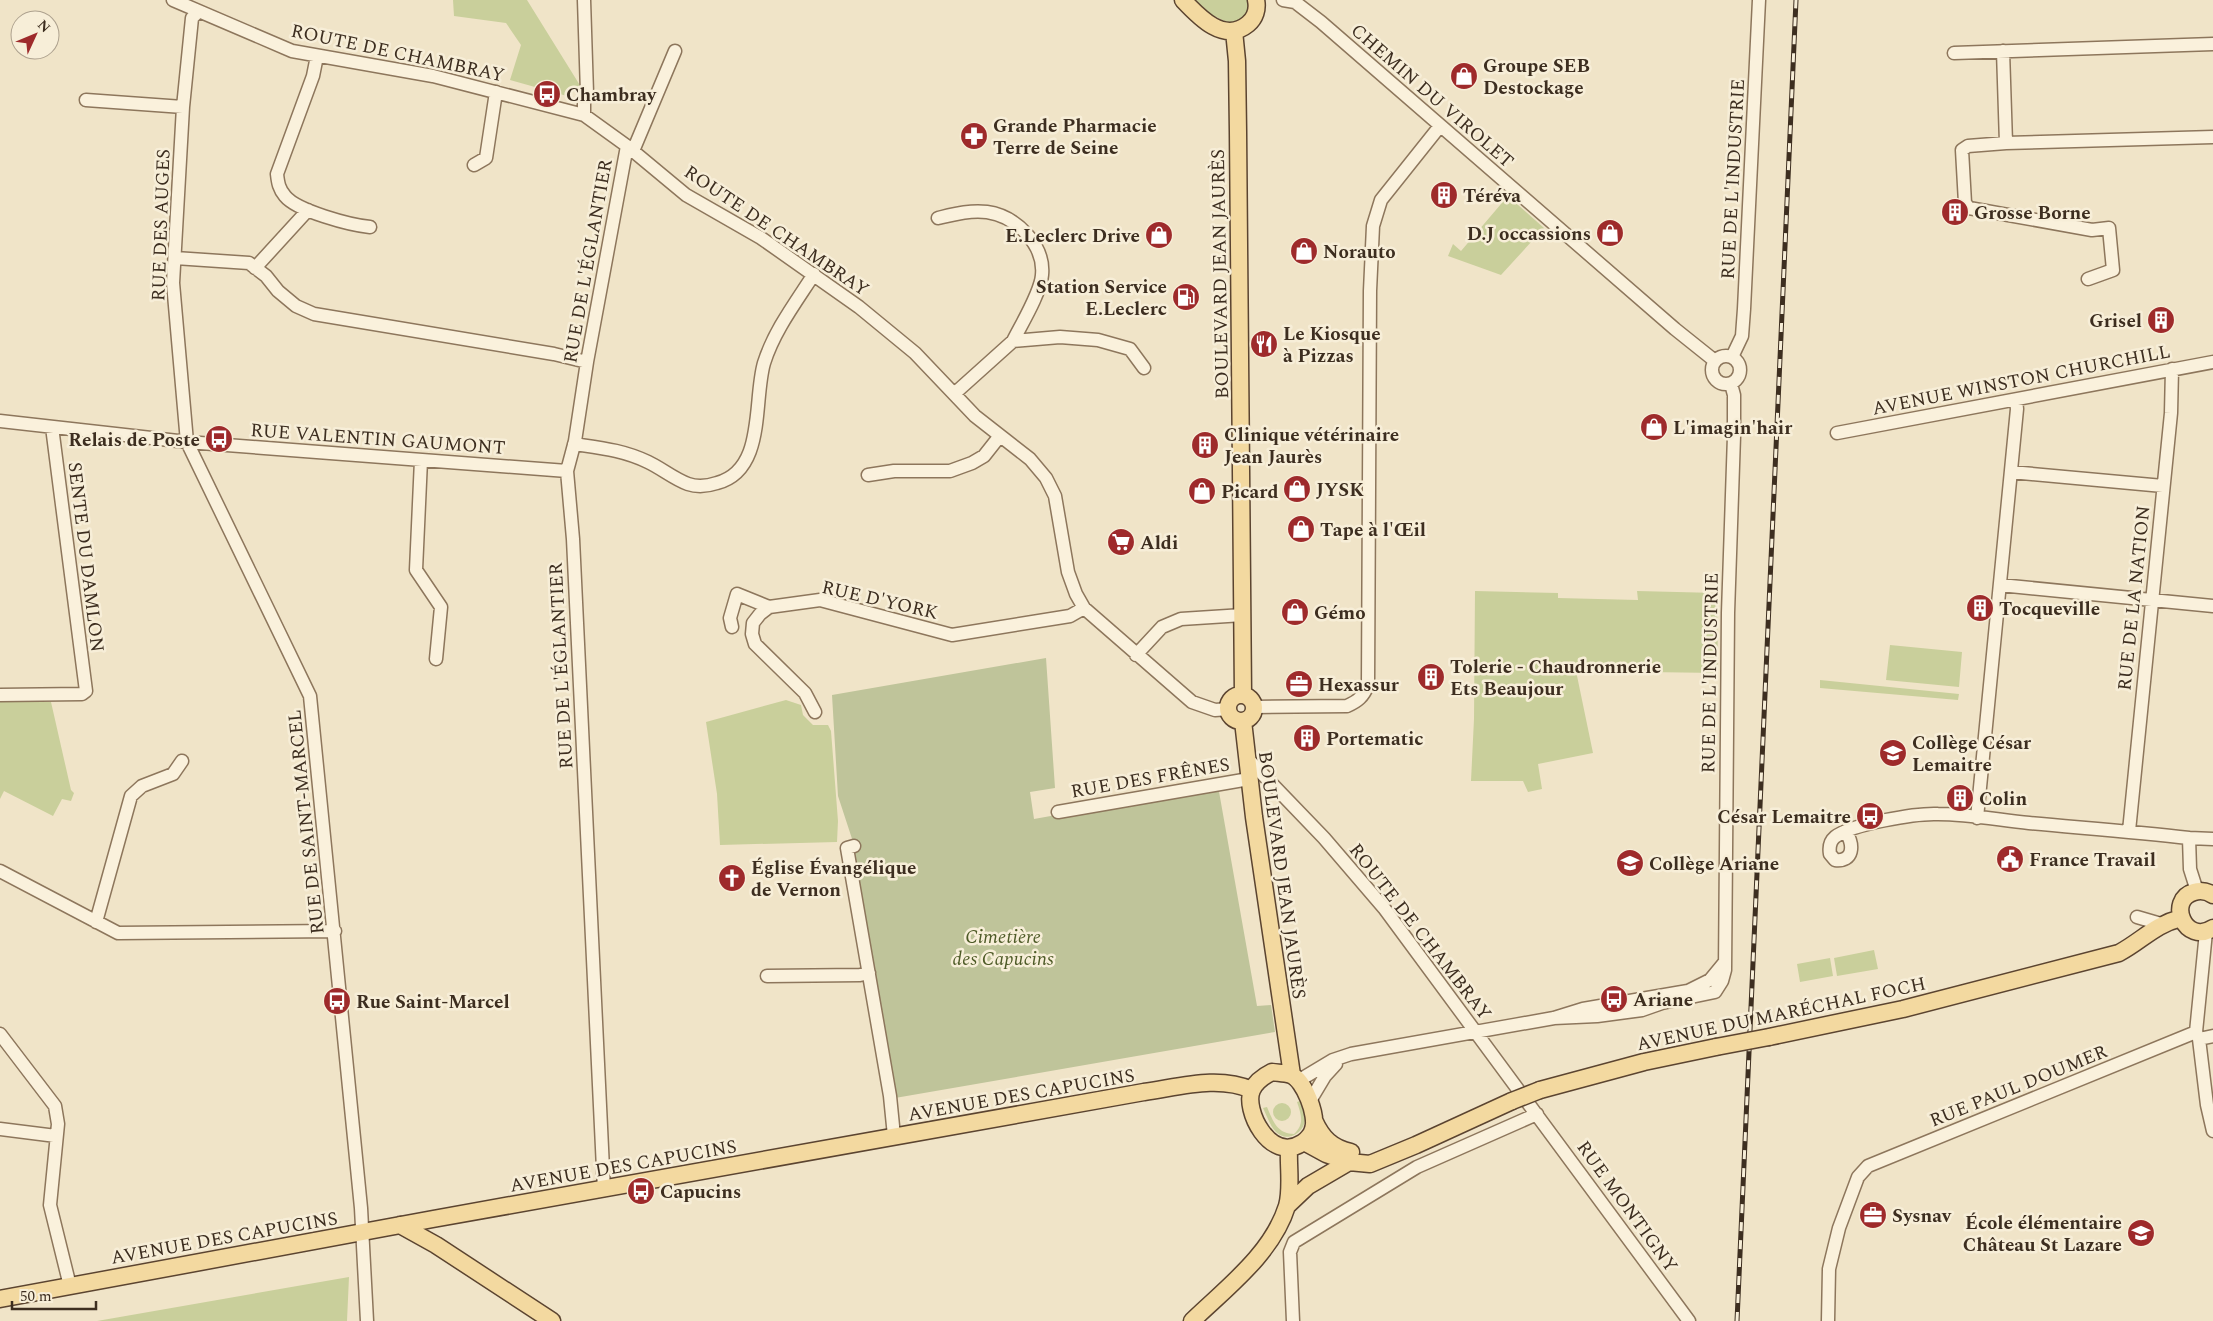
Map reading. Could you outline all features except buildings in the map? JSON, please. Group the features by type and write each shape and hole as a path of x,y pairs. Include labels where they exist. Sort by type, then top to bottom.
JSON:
{"main road":[{"path":"1183,0 1213,27 1227,32 1234,31 1250,23 1255,14 1256,0"},
{"name":"BOULEVARD JEAN JAURÈS","path":"1234,31 1237,79 1243,615 1248,701"},
{"path":"1233,699 1248,701 1253,714 1243,721 1233,718 1229,709 1233,699"},
{"name":"BOULEVARD JEAN JAURÈS","path":"1243,721 1246,757 1284,1034 1272,1072"},
{"path":"2208,893 2190,894 2182,903 2181,918 2189,928 2200,932 2209,930"},
{"name":"AVENUE DU MARÉCHAL FOCH","path":"1304,1142 1326,1154 1349,1162 1370,1164 1390,1157 1512,1100 1540,1090 1644,1062 1903,1009 2119,953 2161,924 2181,918"},
{"name":"BOULEVARD JEAN JAURÈS","path":"1284,1034 1288,1040 1295,1078"},
{"path":"1314,1120 1313,1130 1304,1142 1289,1148 1276,1146 1265,1137 1254,1112 1250,1096 1252,1090 1262,1077 1272,1072 1295,1078 1310,1101 1314,1120 1319,1131 1327,1141 1342,1150 1390,1157"},
{"name":"AVENUE DES CAPUCINS","path":"0,1298 1144,1092 1212,1082 1236,1084 1252,1090"},
{"path":"1288,1205 1289,1148"},
{"path":"1192,1321 1252,1262 1274,1234 1288,1205 1308,1186 1349,1162"},
{"path":"433,1219 436,1244"},
{"path":"400,1225 436,1244 552,1321"}],"street":[{"name":"ROUTE DE CHAMBRAY","path":"172,0 292,51 413,72 584,115 630,148 686,195 761,238 859,306 915,353 975,416 1030,459 1046,478 1055,496 1068,572 1076,594 1088,613 1192,702 1215,710 1229,709"},
{"path":"584,0 587,93 584,101 584,115"},
{"name":"CHEMIN DU VIROLET","path":"1283,0 1295,2 1321,22 1667,323 1715,361"},
{"name":"RUE DE L'INDUSTRIE","path":"1732,357 1742,336 1759,0"},
{"name":"RUE DES AUGES","path":"187,442 173,283 183,107 192,18 198,12"},
{"path":"1954,53 2213,44"},
{"name":"RUE DE L'ÉGLANTIER","path":"604,1190 573,539 567,471 574,444 587,362 630,148 675,51"},
{"path":"2003,51 2006,143"},
{"path":"317,56 313,76 277,174 278,185 285,197 294,204 352,225 370,227"},
{"path":"474,165 486,158 496,92"},
{"path":"86,100 183,107"},
{"path":"1248,701 1347,706 1358,701 1368,685 1368,485 1373,226 1381,200 1440,126"},
{"path":"2088,280 2113,270 2109,228 2092,230 1969,208 1965,202 1962,150 1968,146 2006,143 2213,137"},
{"path":"255,268 308,210"},
{"path":"938,218 961,212 989,212 1026,232 1035,244 1041,259 1042,276 1032,304 1013,341 954,394"},
{"path":"175,258 249,263 266,276 278,291 296,306 314,314 554,354 587,362"},
{"path":"574,444 621,450 648,462 688,484 708,486 727,481 743,465 753,446 764,364 776,333 814,274"},
{"path":"1013,341 1060,337 1098,340 1130,349 1144,368"},
{"path":"1723,356 1732,357 1739,364 1740,374 1735,382 1721,384 1714,378 1712,370 1715,361 1723,356"},
{"name":"AVENUE WINSTON CHURCHILL","path":"1837,433 2213,362"},
{"name":"RUE DE LA NATION","path":"2129,831 2163,486 2172,369"},
{"name":"RUE DE L'INDUSTRIE","path":"1554,1018 1597,1016 1642,1010 1662,1003 1705,995 1718,990 1725,970 1729,565 1734,436 1734,396 1731,384"},
{"path":"1977,818 2017,409 2016,400"},
{"path":"0,421 187,442"},
{"name":"SENTE DU DAMLON","path":"0,695 52,696 82,694 86,691 52,427"},
{"path":"868,475 894,471 950,470 972,463 984,456 1000,437"},
{"name":"RUE VALENTIN GAUMONT","path":"187,442 567,471"},
{"name":"RUE DE SAINT-MARCEL","path":"187,442 310,696 335,931 363,1232 367,1321"},
{"path":"421,460 416,570 441,608 436,659"},
{"path":"2011,472 2163,486"},
{"path":"2000,585 2213,606"},
{"path":"732,627 730,618 737,594 769,607"},
{"name":"RUE D'YORK","path":"769,607 820,600 952,635 1088,613"},
{"path":"769,607 760,614 754,623 752,634 755,644 805,694 815,712"},
{"path":"1136,655 1162,627 1182,619 1243,615"},
{"name":"ROUTE DE CHAMBRAY","path":"1246,757 1324,838 1384,908 1537,1114"},
{"path":"96,922 131,796 142,786 173,774 182,761"},
{"name":"RUE DES FRÊNES","path":"1058,812 1249,779"},
{"path":"1846,832 1886,820 1912,815 1938,814 2213,839"},
{"path":"2189,838 2190,870 2208,893"},
{"path":"854,846 847,848 890,1096 894,1136"},
{"path":"0,871 118,933 335,931"},
{"path":"2209,930 2199,991 2198,1036 2207,1105 2213,1131"},
{"path":"1295,1078 1333,1060 1351,1054 1554,1018 1583,1009 1688,991 1704,985 1724,963"},
{"path":"767,976 860,975 869,973"},
{"path":"2199,991 2213,989"},
{"path":"0,1034 55,1106 58,1124 50,1205 70,1286"},
{"name":"RUE PAUL DOUMER","path":"1828,1321 1829,1269 1839,1228 1858,1177 1868,1166 2198,1036 2213,1036"},
{"path":"1310,1101 1325,1076 1336,1064 1351,1054"},
{"path":"1293,1321 1290,1252 1294,1242 1418,1167 1537,1114"},
{"name":"RUE MONTIGNY","path":"1537,1114 1689,1321"},
{"path":"0,1129 56,1136"}],"green space":[{"path":"453,0 527,0 581,87 567,96 510,80 521,45 506,23 454,16"},
{"path":"1194,0 1248,0 1249,10 1240,22 1231,24 1212,15"},
{"path":"1501,190 1544,228 1501,275 1448,256 1453,244 1461,251 1501,204 1493,196"},
{"path":"1475,591 1558,593 1558,598 1638,600 1637,591 1717,593 1718,673 1576,671 1593,753 1538,764 1542,789 1528,792 1523,781 1471,781 1474,719"},
{"path":"1890,645 1962,652 1959,687 1886,680"},
{"name":"Cimetière des Capucins","path":"1046,658 1055,788 1030,792 1034,819 1218,786 1257,1006 1271,1005 1275,1032 895,1098 853,856 856,851 838,796 832,695"},
{"path":"1820,680 1959,694 1958,700 1820,688"},
{"path":"0,700 51,702 71,790 74,793 71,801 62,799 53,816 4,791 0,799"},
{"path":"786,700 801,705 803,715 813,725 828,725 831,731 838,821 837,842 720,845 717,794 706,722"},
{"path":"1874,950 1878,969 1837,976 1834,958"},
{"path":"1830,958 1833,976 1800,982 1797,964"},
{"path":"1300,1101 1305,1114 1305,1121 1300,1131 1296,1134 1286,1137 1276,1132 1263,1108 1267,1107 1276,1126 1283,1132 1294,1134 1301,1123 1297,1102"},
{"path":"1282,1103 1288,1106 1291,1112 1288,1118 1282,1121 1276,1118 1273,1112 1276,1106"},
{"path":"349,1277 347,1321 97,1321"}],"railway":[{"path":"1737,1321 1796,0"}],"place":[{"name":"Groupe SEB Destockage","path":"1464,76"},
{"name":"Chambray","path":"547,94"},
{"name":"Grande Pharmacie Terre de Seine","path":"974,136"},
{"name":"Téréva","path":"1444,195"},
{"name":"Grosse Borne","path":"1955,212"},
{"name":"D.J occassions","path":"1610,233"},
{"name":"E.Leclerc Drive","path":"1159,235"},
{"name":"Norauto","path":"1304,251"},
{"name":"Station Service E.Leclerc","path":"1186,297"},
{"name":"Grisel","path":"2161,320"},
{"name":"Le Kiosque à Pizzas","path":"1264,344"},
{"name":"L'imagin'hair","path":"1654,427"},
{"name":"Relais de Poste","path":"219,439"},
{"name":"Clinique vétérinaire Jean Jaurès","path":"1205,445"},
{"name":"JYSK","path":"1297,489"},
{"name":"Picard","path":"1202,491"},
{"name":"Tape à l'Œil","path":"1301,529"},
{"name":"Aldi","path":"1121,542"},
{"name":"Tocqueville","path":"1980,608"},
{"name":"Gémo","path":"1295,612"},
{"name":"Tolerie - Chaudronnerie Ets Beaujour","path":"1431,677"},
{"name":"Hexassur","path":"1299,684"},
{"name":"Portematic","path":"1307,738"},
{"name":"Collège César Lemaitre","path":"1893,753"},
{"name":"Colin","path":"1960,798"},
{"name":"César Lemaitre","path":"1870,816"},
{"name":"France Travail","path":"2010,859"},
{"name":"Collège Ariane","path":"1630,863"},
{"name":"Église Évangélique de Vernon","path":"732,878"},
{"name":"Ariane","path":"1614,999"},
{"name":"Rue Saint-Marcel","path":"337,1001"},
{"name":"Capucins","path":"641,1191"},
{"name":"Sysnav","path":"1873,1215"},
{"name":"École élémentaire Château St Lazare","path":"2141,1233"}]}
